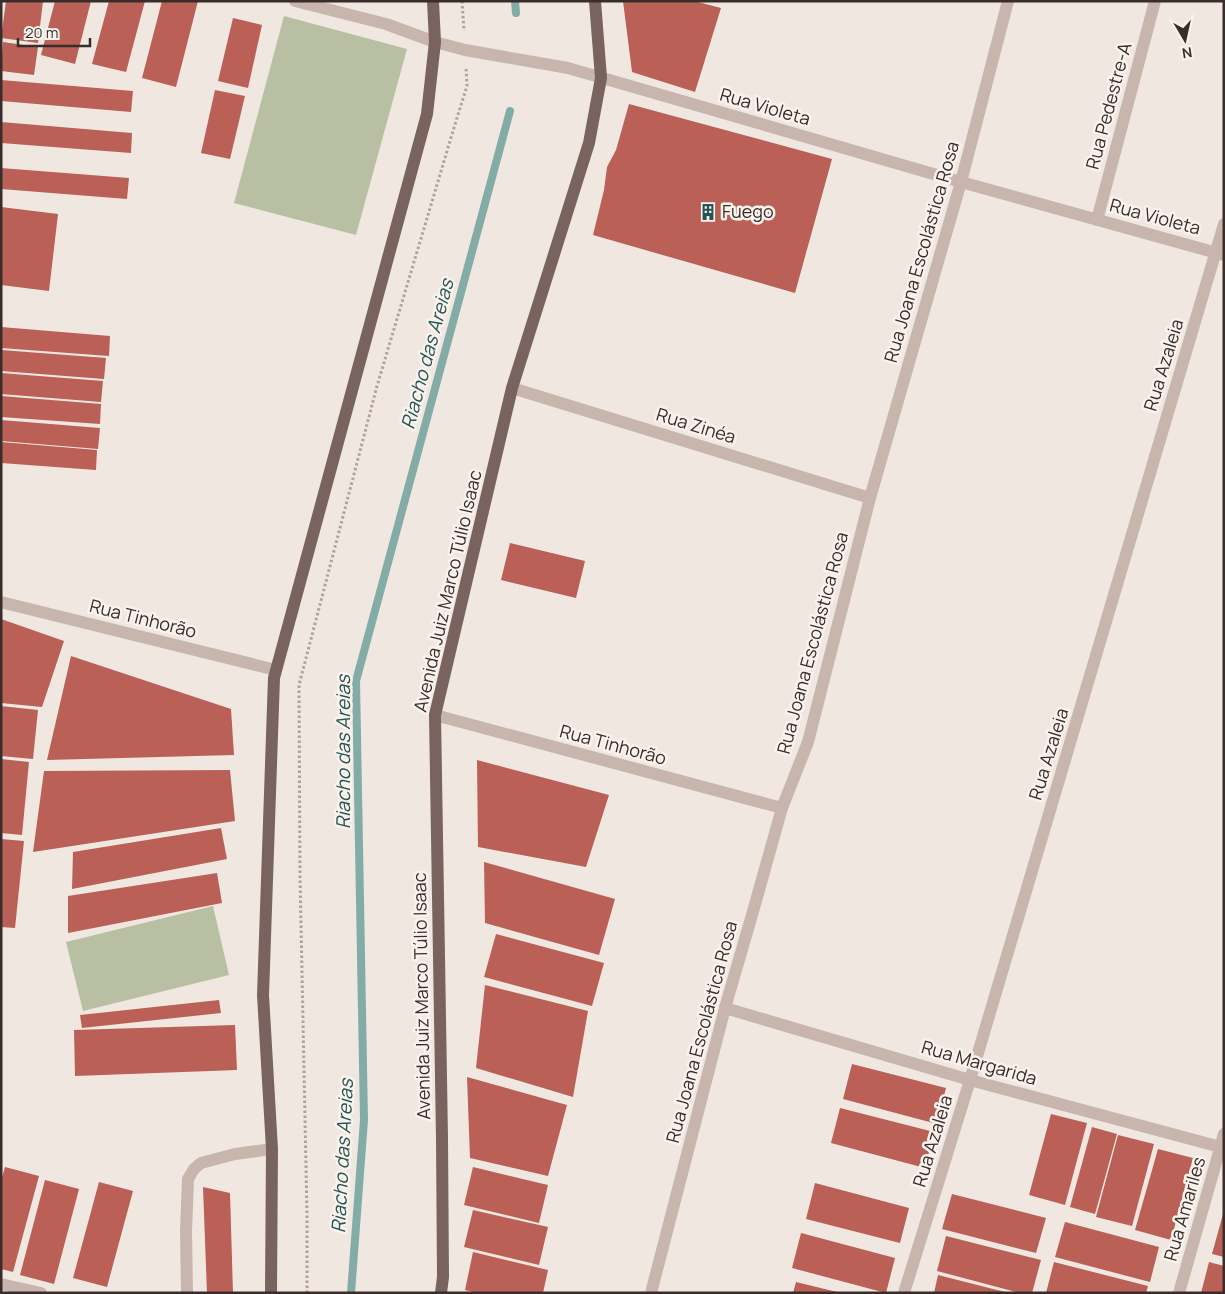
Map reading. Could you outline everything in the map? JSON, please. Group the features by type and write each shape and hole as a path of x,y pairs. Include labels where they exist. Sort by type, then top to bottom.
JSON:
{"main road":[{"path":"271,1293 272,1149 262,995 274,678 427,114 435,42 432,1"},
{"name":"Avenida Juiz Marco Túlio Isaac","path":"441,1293 443,1277 442,1138 435,715 512,388 589,143 601,78 594,1"}],"street":[{"name":"Rua Violeta","path":"295,1 386,24 435,42 465,50 568,68 961,182 1220,253"},
{"name":"Rua Joana Escolástica Rosa","path":"651,1293 725,1008 782,808 808,742 870,498 961,182 1008,1"},
{"name":"Rua Pedestre-A","path":"1097,220 1155,1"},
{"name":"Rua Azaleia","path":"904,1293 1220,253 1224,224"},
{"name":"Rua Zinéa","path":"512,388 870,498"},
{"name":"Rua Tinhorão","path":"1,602 276,670"},
{"name":"Rua Tinhorão","path":"435,715 782,808"},
{"name":"Rua Margarida","path":"725,1008 970,1080 1222,1148"},
{"name":"Rua Amariles","path":"1179,1293 1222,1148 1224,1134"},
{"path":"187,1293 186,1232 188,1179 194,1169 201,1163 234,1154 272,1149"},
{"path":"1,1284 41,1293"}],"path":[{"path":"307,1293 298,685 377,386 467,86 462,1"}],"green space":[{"path":"284,16 407,49 356,235 234,203"},
{"path":"213,906 229,975 83,1011 66,942"}],"building":[{"path":"6,1 43,1 38,43 1,38"},
{"path":"55,1 91,1 75,64 41,55"},
{"path":"109,1 145,1 126,72 92,64"},
{"path":"162,1 198,1 176,87 142,78"},
{"path":"623,1 694,1 721,8 695,92 632,72"},
{"path":"233,18 262,25 248,88 218,81"},
{"path":"3,42 38,47 34,75 1,71"},
{"path":"1,80 133,91 131,112 1,101"},
{"path":"215,90 245,96 230,159 201,153"},
{"name":"Fuego","path":"629,104 832,159 795,293 593,235 604,190 607,167 616,150"},
{"path":"1,122 132,133 131,153 1,143"},
{"path":"1,168 129,178 127,199 1,189"},
{"path":"1,207 58,214 49,291 1,285"},
{"path":"1,327 110,336 109,356 1,348"},
{"path":"1,350 106,358 104,379 1,371"},
{"path":"1,373 103,381 101,402 1,394"},
{"path":"1,396 101,404 100,424 1,417"},
{"path":"1,420 100,428 98,449 1,441"},
{"path":"1,442 97,450 96,470 1,463"},
{"path":"510,543 585,561 576,598 501,580"},
{"path":"1,619 64,641 42,707 1,703"},
{"path":"71,656 231,709 234,755 47,760"},
{"path":"1,706 38,710 33,759 1,756"},
{"path":"1,759 29,762 22,835 1,833"},
{"path":"477,760 609,795 586,867 478,847"},
{"path":"230,770 235,821 33,852 44,771"},
{"path":"221,828 227,859 72,889 73,852"},
{"path":"1,839 24,841 15,928 1,927"},
{"path":"484,862 615,899 599,955 485,923"},
{"path":"217,873 222,903 68,933 68,896"},
{"path":"496,934 604,963 592,1006 484,977"},
{"path":"485,985 588,1011 573,1097 476,1068"},
{"path":"219,1000 221,1013 82,1028 80,1015"},
{"path":"235,1025 237,1070 75,1076 74,1030"},
{"path":"852,1064 946,1088 937,1124 843,1099"},
{"path":"467,1077 567,1105 548,1176 470,1158"},
{"path":"840,1108 934,1132 925,1168 831,1143"},
{"path":"1051,1114 1087,1123 1065,1205 1029,1195"},
{"path":"1092,1127 1117,1134 1095,1214 1070,1207"},
{"path":"1118,1135 1154,1144 1132,1226 1096,1217"},
{"path":"1158,1149 1193,1158 1171,1240 1135,1230"},
{"path":"5,1167 39,1176 13,1272 1,1269 1,1181"},
{"path":"473,1167 548,1185 539,1223 464,1205"},
{"path":"45,1180 79,1189 54,1284 20,1275"},
{"path":"99,1182 133,1191 107,1287 73,1278"},
{"path":"815,1183 909,1208 900,1243 806,1219"},
{"path":"203,1187 230,1193 233,1293 207,1293"},
{"path":"952,1194 1046,1218 1036,1253 942,1229"},
{"path":"473,1210 548,1227 539,1265 464,1247"},
{"path":"1224,1214 1224,1257 1212,1254"},
{"path":"1065,1222 1159,1247 1150,1282 1055,1257"},
{"path":"801,1233 895,1258 886,1293 792,1268"},
{"path":"946,1236 1041,1260 1032,1293 1020,1293 937,1271"},
{"path":"473,1252 548,1270 543,1293 477,1293 465,1290"},
{"path":"1054,1262 1148,1286 1146,1293 1046,1293"},
{"path":"1209,1262 1224,1266 1224,1293 1201,1293"},
{"path":"938,1275 1005,1292 1005,1293 934,1293"},
{"path":"796,1282 837,1292 793,1293"}],"waterway":[{"name":"Riacho das Areias","path":"515,1 516,13"},
{"name":"Riacho das Areias","path":"351,1293 364,1120 356,681 510,111"}],"place":[{"name":"Fuego","path":"708,212"}]}
